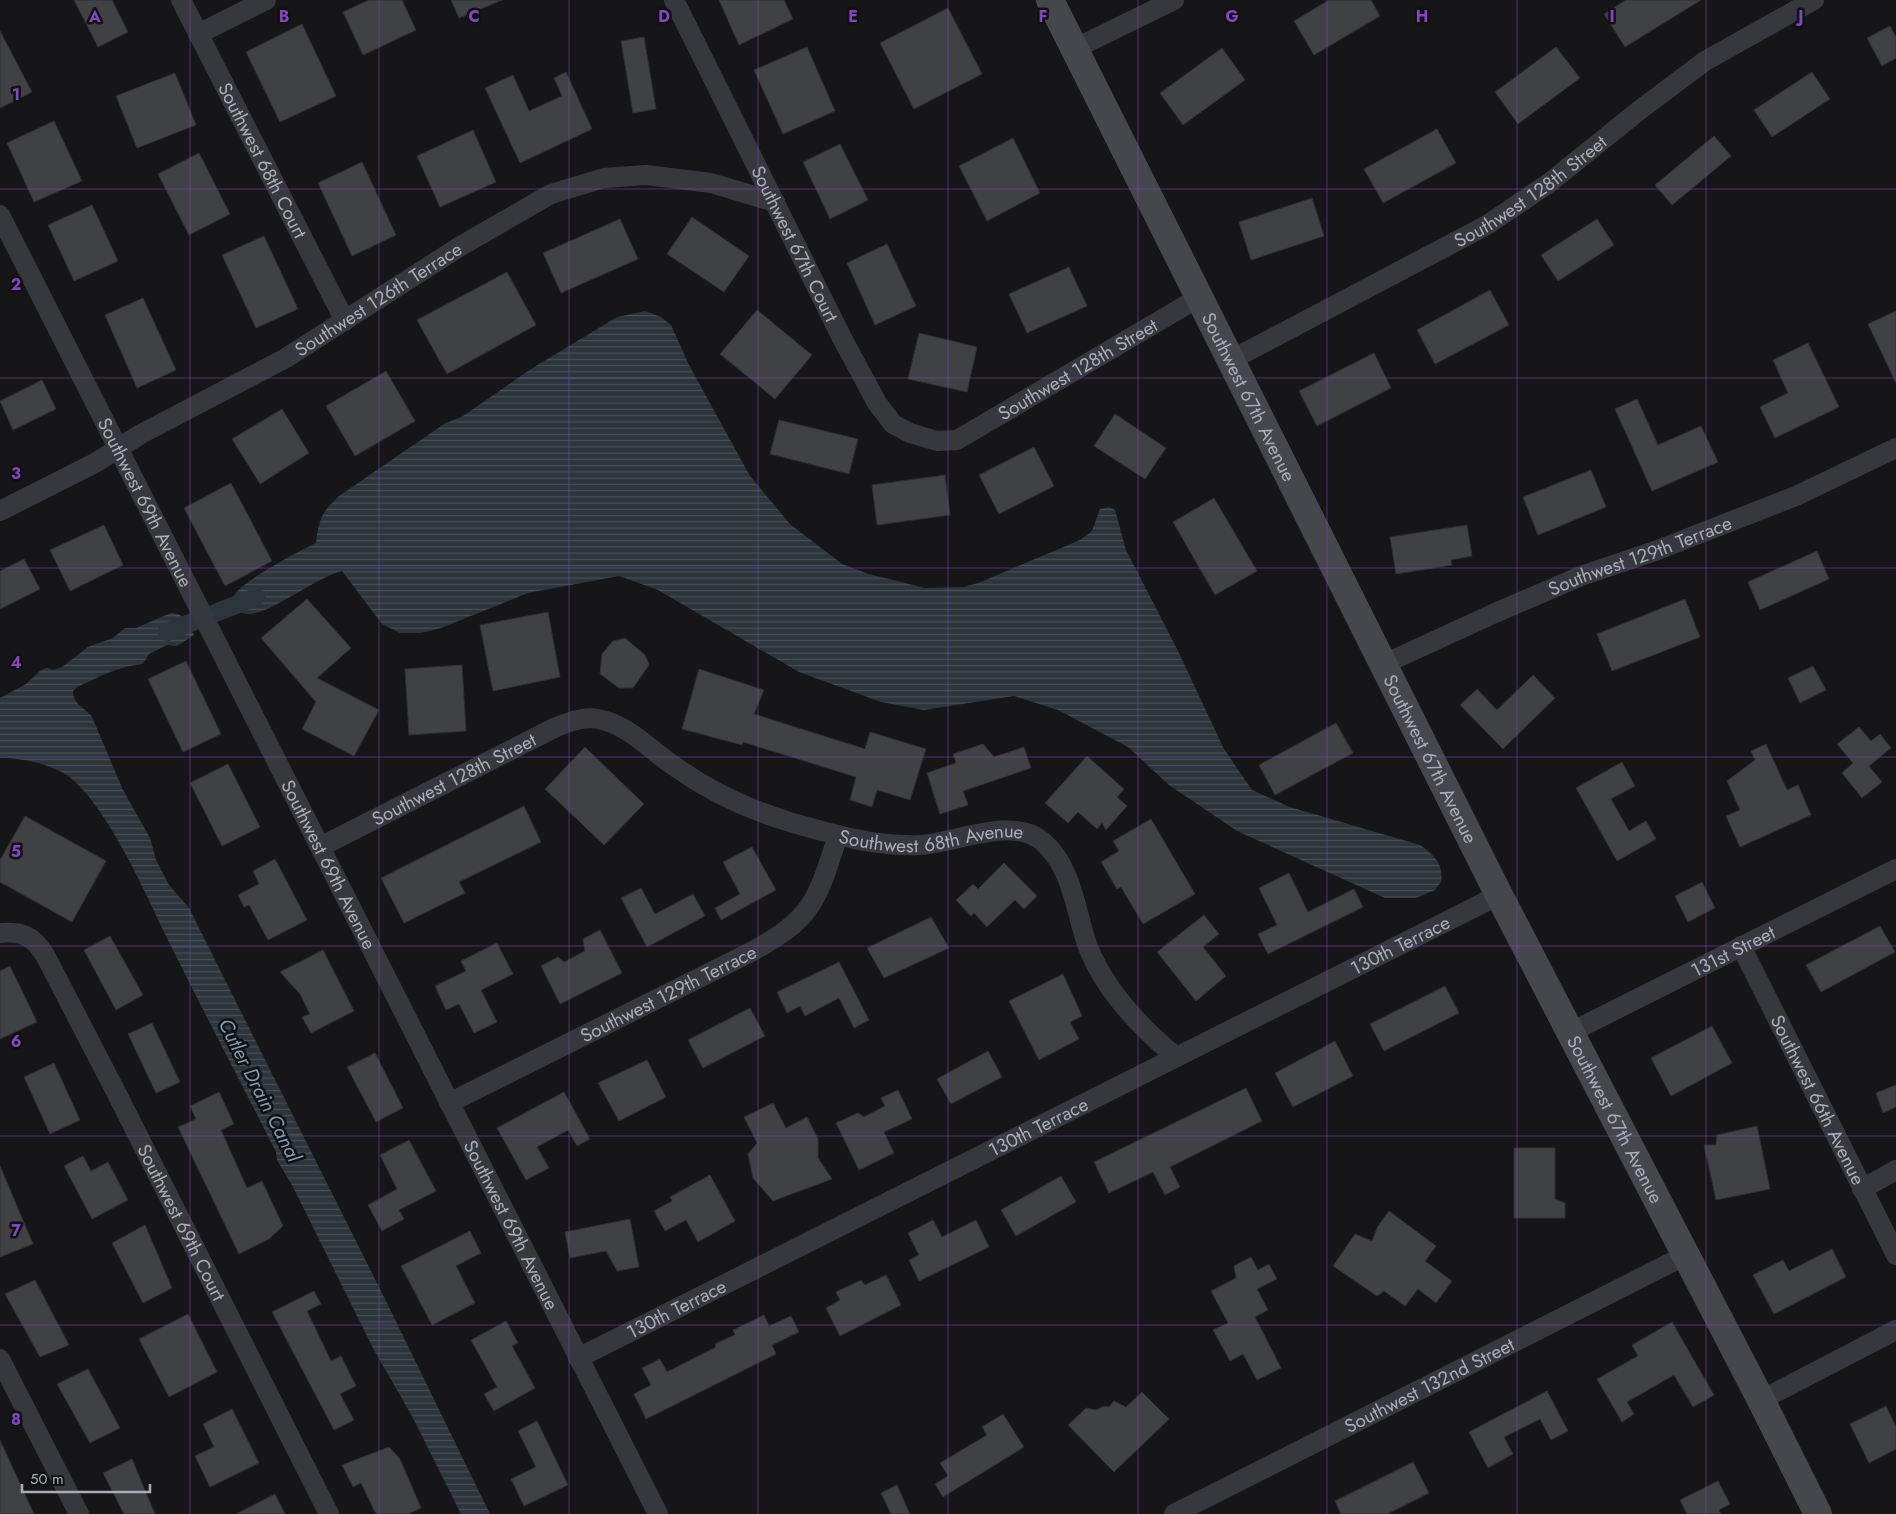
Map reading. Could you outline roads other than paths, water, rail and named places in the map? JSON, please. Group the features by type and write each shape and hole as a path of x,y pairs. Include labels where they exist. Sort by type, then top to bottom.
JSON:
{"main road":[{"name":"Southwest 67th Avenue","path":"1050,0 1499,895 1761,1400 1818,1514"}],"street":[{"name":"Southwest 68th Court","path":"181,0 345,321"},
{"path":"198,34 266,0"},
{"name":"Southwest 67th Court","path":"674,0 842,338 887,417 901,428 928,439 957,440"},
{"path":"1074,50 1174,0"},
{"name":"Southwest 128th Street","path":"1231,360 1487,225 1549,183 1641,109 1705,61 1814,0"},
{"name":"Southwest 126th Terrace","path":"0,511 95,464 141,434 253,377 508,217 551,194 586,182 631,175 660,175 711,183 775,202"},
{"name":"Southwest 69th Avenue","path":"0,214 658,1514"},
{"name":"Southwest 128th Street","path":"957,440 1198,298"},
{"name":"Southwest 129th Terrace","path":"1384,664 1574,579 1655,551 1796,496 1896,448"},
{"name":"Southwest 128th Street","path":"320,847 556,727 590,718"},
{"name":"Southwest 68th Avenue","path":"590,718 609,722 623,729 676,768 734,801 780,819 838,835 875,843 920,845 1006,830 1024,833 1042,840 1068,877 1088,947 1105,979 1142,1026 1175,1056"},
{"name":"Southwest 129th Terrace","path":"449,1103 742,956 785,932 804,916 814,902 838,835"},
{"name":"131st Street","path":"1570,1032 1896,868"},
{"name":"130th Terrace","path":"578,1358 1175,1056 1499,895"},
{"name":"Southwest 69th Court","path":"0,933 15,932 27,935 34,940 45,955 95,1050 329,1514"},
{"name":"Southwest 66th Avenue","path":"1741,946 1896,1255"},
{"path":"1862,1188 1896,1170"},
{"name":"Southwest 132nd Street","path":"1174,1514 1686,1255"},
{"path":"1761,1400 1896,1330"},
{"path":"0,1358 79,1514"}],"water":[{"path":"645,311 661,317 671,325 689,365 750,476 790,524 842,564 869,574 925,588 964,587 978,583 1080,540 1092,531 1100,509 1109,507 1115,510 1126,550 1177,649 1224,749 1252,790 1290,807 1420,845 1430,852 1437,861 1441,870 1441,882 1435,890 1416,898 1385,898 1237,831 1169,785 1128,747 1058,710 1014,696 924,710 881,702 799,672 658,590 619,576 528,593 441,628 421,633 400,633 382,624 342,571 258,612 244,614 233,604 234,596 247,583 316,543 322,517 328,507 339,496 444,424 463,416 531,369 617,317"},
{"name":"Cutler Drain Canal","path":"171,613 183,617 194,635 177,646 167,645 149,654 143,664 117,670 77,687 73,691 75,699 92,717 123,790 150,838 156,860 169,885 189,908 386,1301 490,1514 461,1514 412,1416 374,1350 293,1187 277,1160 276,1152 111,828 85,792 65,774 38,763 0,758 0,698 26,684 41,670 47,668 53,670 62,667 88,647 113,638 125,628 136,628"}],"waterway":[{"path":"167,632 256,597"}]}
